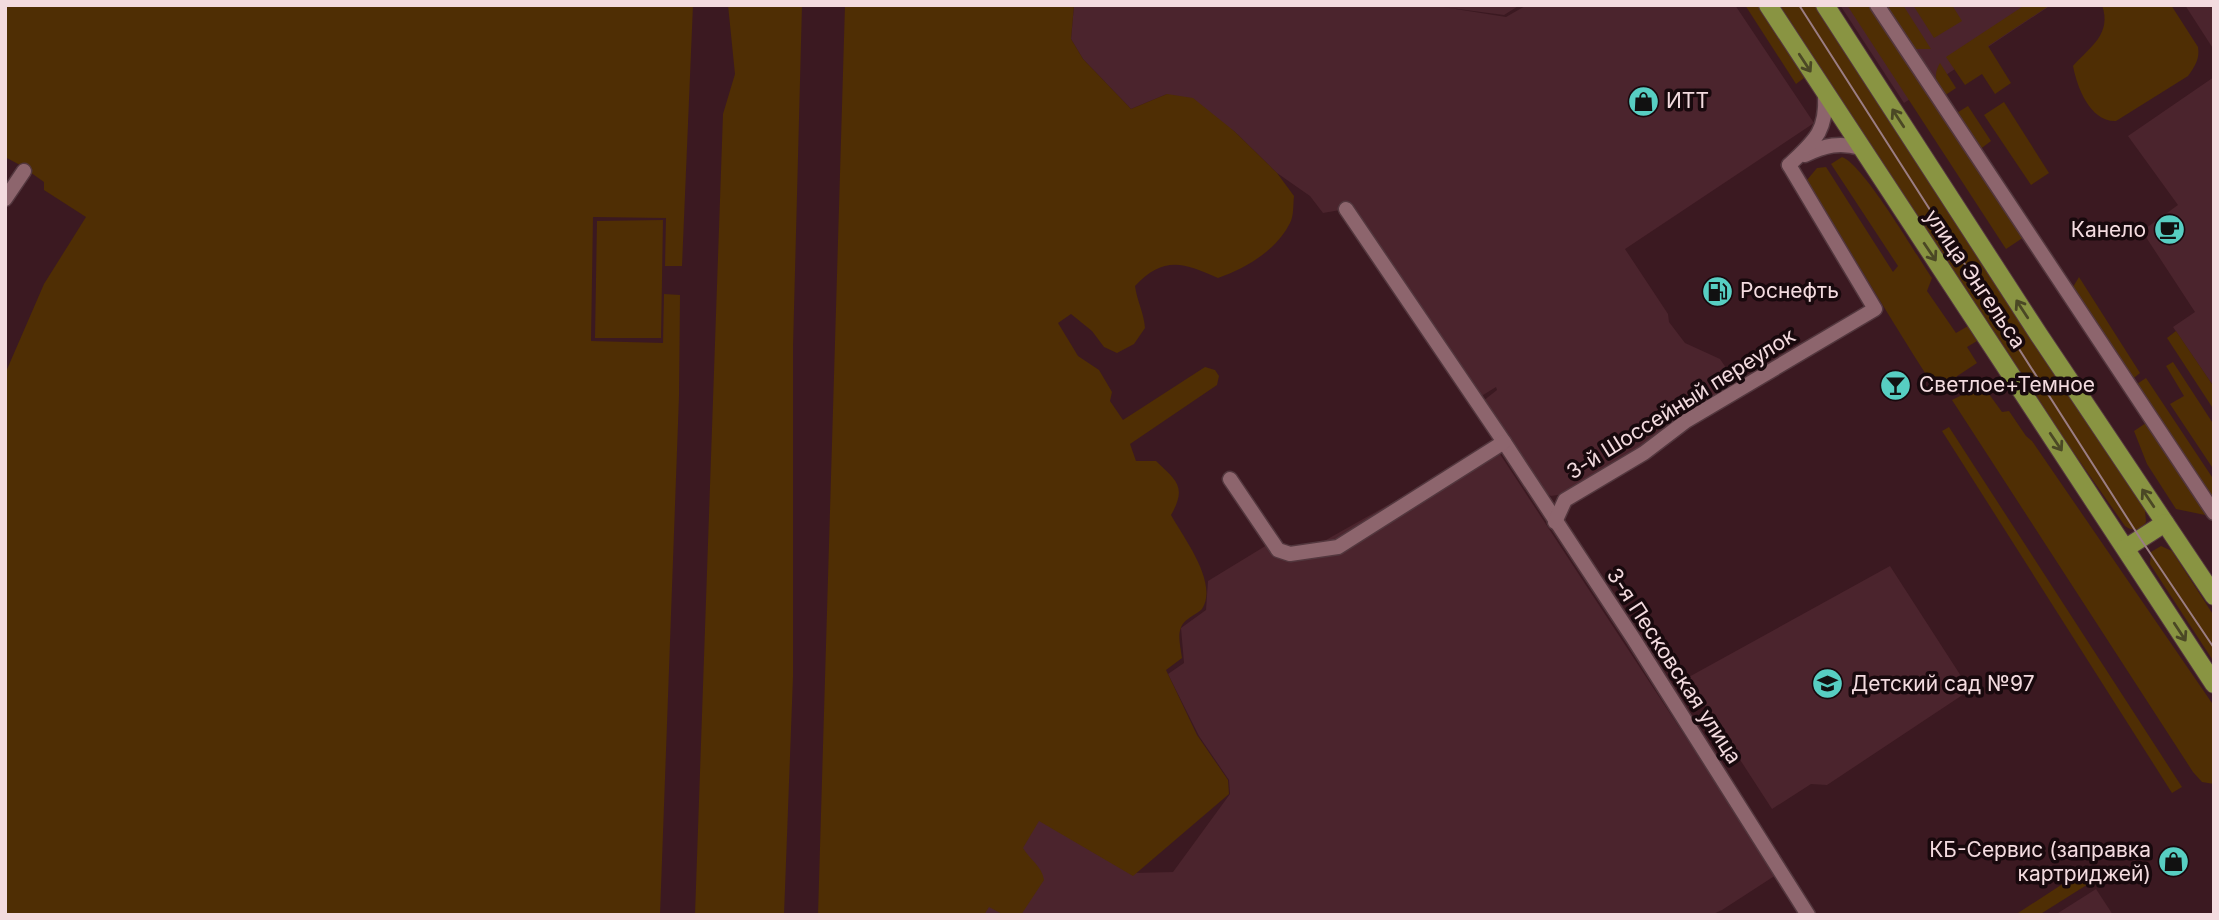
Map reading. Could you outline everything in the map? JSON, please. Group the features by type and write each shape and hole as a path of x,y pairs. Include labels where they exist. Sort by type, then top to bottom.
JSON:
{"main road":[{"name":"улица Энгельса","path":"1768,5 2214,684"},
{"name":"улица Энгельса","path":"1825,5 2039,335 2214,596"},
{"path":"2126,548 2165,523"}],"street":[{"path":"1877,5 2214,513"},
{"path":"1789,165 1824,124 1825,95"},
{"path":"1789,165 1821,147 1848,144 1861,148"},
{"name":"3-й Шоссейный переулок","path":"1555,522 1564,500 1634,460 1686,421 1875,309 1789,165"},
{"path":"5,199 24,170"},
{"name":"3-я Песковская улица","path":"1346,209 1633,638 1808,915"},
{"path":"1230,479 1278,550 1290,554 1338,547 1504,442"}],"shaded area":[{"path":"5,5 693,5 682,266 665,266 666,218 593,217 591,341 663,343 664,294 680,295 679,396 660,915 5,915 5,374 44,284 86,217 44,190 44,182 5,157"},
{"path":"728,5 802,5 793,347 793,677 784,915 695,915 723,114 735,74"},
{"path":"845,5 1074,5 1071,39 1083,59 1131,109 1167,94 1193,98 1234,131 1277,173 1294,196 1292,217 1284,233 1268,250 1249,264 1218,278 1194,268 1174,265 1164,266 1145,276 1135,286 1145,328 1134,344 1117,353 1104,347 1092,331 1071,314 1058,323 1078,356 1099,370 1112,392 1110,401 1123,420 1205,367 1215,370 1219,376 1217,385 1130,444 1136,461 1156,461 1174,479 1179,491 1171,515 1203,574 1206,598 1202,609 1181,627 1179,636 1182,658 1166,670 1197,735 1228,780 1229,794 1133,876 1039,821 1023,848 1038,867 1044,880 1021,915 1004,915 989,907 984,915 818,915"},
{"path":"1074,5 1520,5 1504,15 1443,7 1506,17 1527,5 1735,5 1814,123 1625,249 1668,314 1669,322 1685,343 1720,359 1737,384 1564,494 1551,496 1542,491 1483,401 1497,390 1496,387 1475,400 1346,209 1323,213 1310,196 1277,173 1234,131 1167,94 1131,109 1083,59 1071,39"},
{"path":"1745,5 1763,5 1808,75 1796,84"},
{"path":"1775,5 1818,5 2145,510 2146,522 2142,527 2134,529 2125,526 1973,309"},
{"path":"1840,5 2051,5 1904,103"},
{"path":"1847,5 1874,5 2027,235 2006,249"},
{"path":"1883,5 1903,5 1931,49 1916,49 1909,45"},
{"path":"1913,5 1952,5 1962,21 1934,38"},
{"path":"2025,5 2050,5 1988,46 2011,83 1995,94 1982,74 1965,85 1946,57"},
{"path":"2102,5 2171,5 2198,47 2198,59 2188,76 2116,121 2107,120 2092,110 2078,84 2073,66 2093,46 2102,32"},
{"path":"2185,5 2214,5 2214,50"},
{"path":"1940,63 1956,88 1944,96 1936,80"},
{"path":"2214,77 2214,387 2173,327 2195,312 2142,231 2178,205 2128,136"},
{"path":"2004,102 2049,173 2031,185 1984,115"},
{"path":"1968,106 1991,141 1979,150 1955,114"},
{"path":"1842,157 1852,164 1876,193 1932,278 1927,291 1956,333 1968,326 1977,341 1967,347 1977,363 1936,390 1807,180 1817,168 1826,167 1893,272 1898,266 1831,164"},
{"path":"663,220 661,338 595,338 597,221"},
{"path":"2079,277 2140,373 2130,381 2070,292"},
{"path":"2176,331 2214,387 2214,410 2167,338"},
{"path":"2173,362 2214,425 2214,470 2170,404 2184,396 2166,366"},
{"path":"2146,378 2214,480 2214,507 2134,386"},
{"path":"1978,379 2002,412 2009,411 2032,441 2214,706 2214,784 2202,782 2193,772 1952,400 1962,395"},
{"path":"2149,421 2210,516 2176,509 2147,464 2134,431"},
{"path":"1949,427 2182,787 2172,793 1942,431"},
{"path":"1494,445 1776,875 1711,915 977,915 1035,811 1134,873 1173,872 1230,794 1229,780 1199,736 1168,674 1184,663 1181,628 1206,610 1208,581 1267,545 1310,549"},
{"path":"2161,546 2172,551 2214,616 2214,662 2150,564 2151,552"},
{"name":"Детский сад №97","path":"1890,566 1970,690 1827,785 1811,784 1772,809 1687,678"},
{"path":"2084,870 2092,874 2093,881 2039,915 2015,915"},
{"path":"2096,889 2113,915 2055,915"}],"tram line":[{"path":"1799,5 2140,538 2214,648"}],"place":[{"name":"ИТТ","path":"1643,101"},
{"name":"Канело","path":"2169,230"},
{"name":"Роснефть","path":"1717,291"},
{"name":"Светлое+Темное","path":"1896,385"},
{"name":"Детский сад №97","path":"1828,684"},
{"name":"КБ-Сервис (заправка картриджей)","path":"2174,862"}]}
